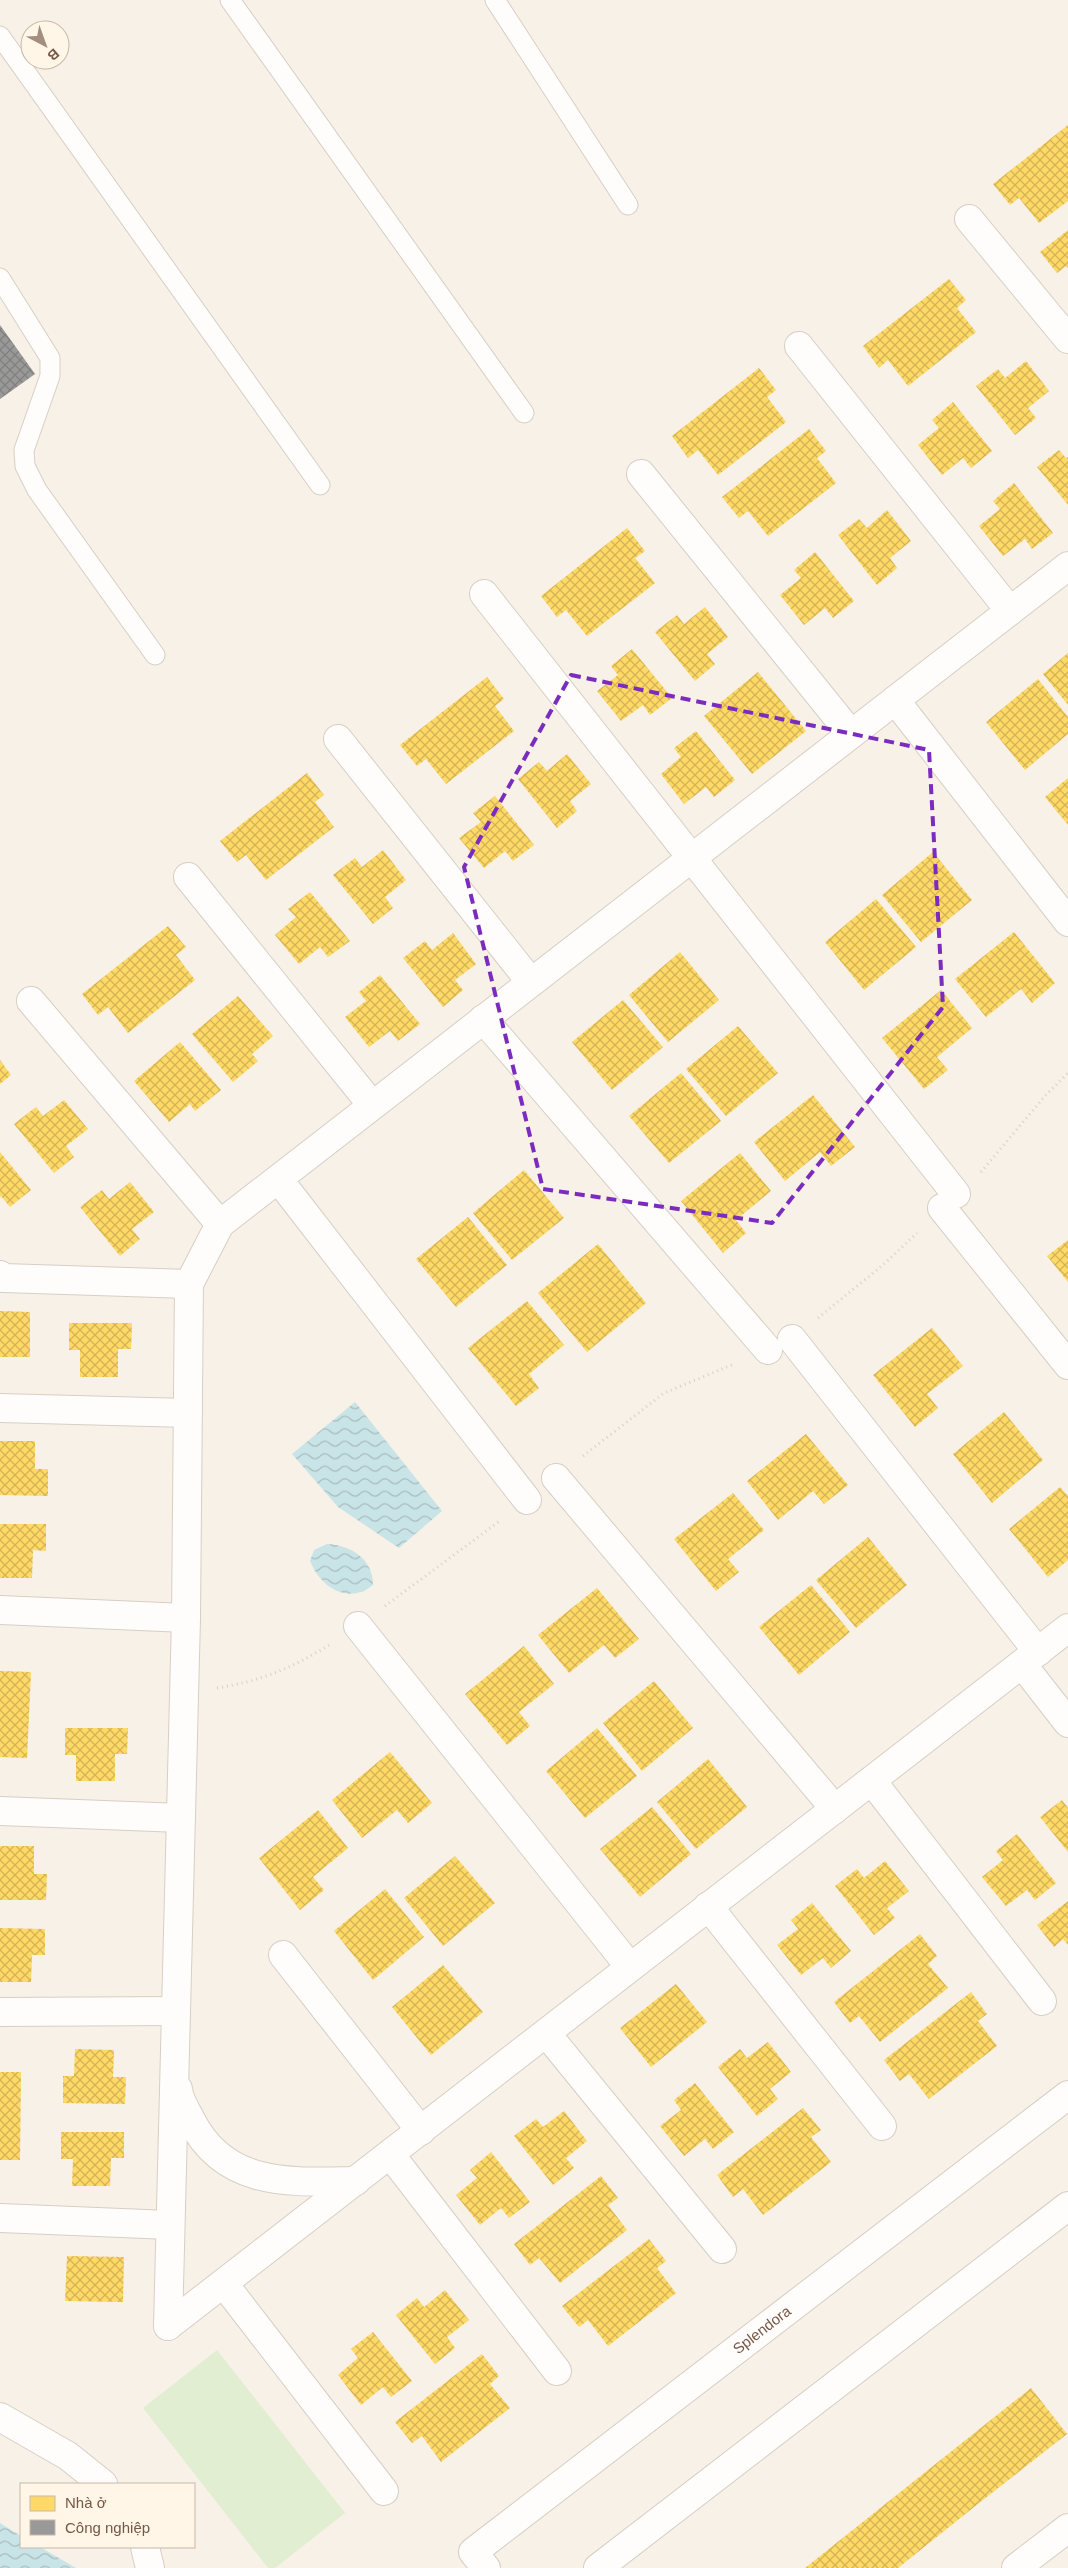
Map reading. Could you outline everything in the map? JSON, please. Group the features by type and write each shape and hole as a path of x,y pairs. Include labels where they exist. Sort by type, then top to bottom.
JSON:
{"street":[{"path":"969,219 1068,339"},
{"path":"799,346 1010,611"},
{"path":"641,474 851,734"},
{"path":"1068,566 530,981 279,1180 220,1224 189,1284 186,1618 168,2326 1068,1628"},
{"path":"484,594 693,857 949,1201 1068,1365"},
{"path":"895,700 1068,922"},
{"path":"338,739 530,981"},
{"path":"188,877 372,1105"},
{"path":"31,1001 220,1224"},
{"path":"483,1019 780,1345 1030,1658 1068,1723"},
{"path":"279,1180 527,1500"},
{"path":"0,1275 3,1278 189,1284"},
{"path":"0,1408 188,1413"},
{"path":"556,1478 835,1809"},
{"path":"0,1610 186,1618"},
{"path":"358,1626 630,1967"},
{"path":"872,1781 1042,2001"},
{"path":"0,1811 181,1818"},
{"path":"708,1906 882,2126"},
{"path":"284,1954 421,2131"},
{"path":"0,2012 176,2011"},
{"path":"546,2033 722,2248"},
{"path":"175,2055 179,2096 198,2134 228,2163 266,2179 356,2181"},
{"name":"Splendora","path":"486,2568 473,2552 1068,2095"},
{"path":"390,2154 557,2371"},
{"path":"598,2568 1068,2206"},
{"path":"0,2218 170,2225"},
{"path":"224,2284 384,2491"},
{"path":"0,2417 68,2456 102,2483"},
{"path":"1016,2568 1068,2528"},
{"path":"145,2548 150,2568"}],"lane":[{"path":"230,0 524,413"},
{"path":"495,0 628,206"},
{"path":"0,36 320,485"},
{"path":"0,278 50,358 50,376 24,450 25,466 37,490 155,655"}],"path":[{"path":"556,1478 664,1393 780,1345 884,1265 949,1201 973,1182 1045,1096 1068,1072"},
{"path":"184,1681 209,1689 249,1683 298,1665 358,1626 527,1500"}],"highlighted area":[{"path":"571,675 929,750 943,1007 772,1223 543,1189 464,867"}],"green space":[{"path":"217,2350 345,2513 275,2568 268,2568 143,2408"}],"water":[{"path":"355,1402 442,1511 399,1548 338,1507 292,1454"},
{"path":"327,1544 344,1547 359,1555 369,1568 373,1585 364,1591 354,1593 336,1591 328,1586 315,1571 310,1561 314,1550"},
{"path":"0,2523 20,2535 20,2548 42,2548 76,2568 0,2568"}],"building: Nhà ở":[{"path":"1068,125 1068,201 1039,223 1019,198 1010,205 993,184"},
{"path":"1068,230 1068,268 1066,266 1057,273 1040,252"},
{"path":"949,279 966,300 957,308 976,332 908,386 888,360 879,368 863,346"},
{"path":"1026,361 1049,391 1028,408 1036,418 1015,435 976,386 998,369 1005,378"},
{"path":"759,368 776,390 767,397 786,422 718,475 698,450 688,458 672,436"},
{"path":"953,402 992,451 971,468 963,458 942,475 918,445 939,428 932,420"},
{"path":"809,429 826,451 817,458 836,483 768,536 748,511 739,518 722,497"},
{"path":"1059,450 1066,458 1068,457 1068,505 1037,467"},
{"path":"1014,483 1053,533 1032,549 1025,539 1003,556 979,526 1000,509 993,501"},
{"path":"887,510 911,541 890,558 897,568 877,585 838,535 859,519 867,528"},
{"path":"627,528 645,551 635,558 655,583 587,636 566,610 557,617 541,596"},
{"path":"815,552 854,601 833,618 825,608 804,625 780,595 801,578 794,570"},
{"path":"705,607 728,637 707,654 715,664 695,681 655,632 677,615 684,624"},
{"path":"632,649 672,698 650,715 643,705 621,721 597,691 618,675 611,666"},
{"path":"1068,653 1068,705 1043,674"},
{"path":"758,672 806,731 752,774 704,716"},
{"path":"487,677 504,699 495,706 514,731 446,784 426,759 417,766 400,745"},
{"path":"1038,679 1068,717 1068,734 1025,770 986,722"},
{"path":"696,731 735,780 714,797 706,787 684,804 661,774 681,757 674,748"},
{"path":"567,754 591,784 570,801 577,811 557,828 518,779 539,762 547,771"},
{"path":"307,773 324,795 315,802 334,827 266,880 246,855 237,862 220,841"},
{"path":"1068,778 1068,825 1045,797"},
{"path":"495,796 534,845 513,861 505,851 484,868 459,838 481,822 473,813"},
{"path":"383,850 406,880 385,897 393,908 373,924 333,875 355,858 362,867"},
{"path":"933,852 972,900 921,942 882,895"},
{"path":"310,892 350,941 328,957 320,947 299,964 275,935 296,917 288,909"},
{"path":"876,899 916,947 864,990 825,942"},
{"path":"168,926 186,947 176,955 195,980 128,1033 108,1007 98,1015 82,994"},
{"path":"1014,932 1055,983 1032,1003 1021,989 986,1017 955,979"},
{"path":"453,933 476,964 455,980 463,990 443,1007 403,958 425,941 432,950"},
{"path":"680,952 719,1000 668,1042 629,995"},
{"path":"380,975 420,1024 398,1041 390,1031 369,1047 345,1017 366,1001 359,992"},
{"path":"941,990 972,1028 937,1057 948,1070 924,1089 882,1038"},
{"path":"238,996 273,1036 252,1054 258,1061 233,1082 192,1034"},
{"path":"623,1000 663,1047 612,1090 572,1042"},
{"path":"738,1026 778,1073 726,1116 686,1069"},
{"path":"180,1042 221,1090 195,1111 190,1104 169,1122 134,1081"},
{"path":"0,1060 11,1075 0,1084"},
{"path":"681,1073 721,1121 669,1163 629,1116"},
{"path":"813,1095 855,1147 831,1166 820,1152 785,1181 754,1142"},
{"path":"64,1100 88,1129 66,1146 74,1157 54,1173 14,1124 36,1107 43,1116"},
{"path":"0,1152 31,1190 10,1207 1,1196 0,1198"},
{"path":"740,1153 771,1191 736,1220 746,1233 723,1253 681,1201"},
{"path":"524,1170 564,1218 512,1260 473,1213"},
{"path":"130,1182 154,1212 132,1229 140,1239 120,1256 80,1207 102,1190 109,1199"},
{"path":"468,1217 507,1265 456,1307 416,1259"},
{"path":"1068,1240 1068,1282 1047,1256"},
{"path":"598,1244 646,1303 587,1352 538,1293"},
{"path":"527,1301 564,1345 529,1374 539,1388 516,1406 468,1348"},
{"path":"0,1311 30,1312 30,1357 0,1357"},
{"path":"69,1323 132,1323 131,1349 118,1349 118,1377 80,1377 80,1350 69,1350"},
{"path":"932,1328 963,1366 927,1394 938,1408 915,1427 873,1375"},
{"path":"1004,1412 1043,1460 992,1503 953,1454"},
{"path":"806,1434 848,1485 824,1504 813,1491 778,1520 747,1481"},
{"path":"0,1441 35,1441 35,1469 48,1469 48,1496 0,1495"},
{"path":"1060,1487 1068,1496 1068,1560 1048,1577 1009,1529"},
{"path":"733,1493 764,1530 728,1559 739,1572 716,1591 674,1539"},
{"path":"0,1524 46,1524 46,1551 33,1550 32,1578 0,1578"},
{"path":"868,1537 907,1585 856,1628 816,1580"},
{"path":"811,1585 850,1632 799,1675 759,1627"},
{"path":"597,1588 639,1639 615,1658 604,1645 569,1673 538,1635"},
{"path":"524,1646 554,1684 519,1712 530,1726 507,1745 465,1694"},
{"path":"0,1671 31,1672 27,1758 0,1757"},
{"path":"654,1681 693,1728 642,1771 603,1723"},
{"path":"65,1728 128,1728 127,1754 115,1754 115,1781 76,1781 76,1755 65,1755"},
{"path":"597,1728 637,1776 585,1818 546,1771"},
{"path":"390,1752 432,1803 408,1823 397,1810 362,1838 332,1800"},
{"path":"708,1759 747,1807 696,1849 657,1802"},
{"path":"1062,1800 1068,1808 1068,1852 1040,1817"},
{"path":"652,1807 691,1854 640,1897 600,1849"},
{"path":"318,1810 348,1848 313,1877 324,1890 300,1910 259,1858"},
{"path":"1017,1834 1056,1883 1035,1900 1027,1890 1006,1906 982,1877 1003,1860 996,1851"},
{"path":"0,1846 34,1846 34,1874 47,1874 46,1900 0,1900"},
{"path":"455,1856 495,1903 443,1946 404,1898"},
{"path":"885,1861 909,1891 887,1908 895,1918 874,1935 835,1886 857,1869 864,1878"},
{"path":"385,1889 424,1937 373,1980 334,1931"},
{"path":"1068,1901 1068,1945 1063,1939 1054,1947 1037,1925"},
{"path":"812,1903 851,1951 831,1968 823,1958 801,1975 777,1945 798,1929 791,1920"},
{"path":"0,1928 45,1929 45,1955 32,1955 31,1982 0,1982"},
{"path":"920,1934 937,1956 928,1964 948,1988 880,2042 859,2016 850,2023 834,2002"},
{"path":"443,1965 483,2012 431,2055 392,2007"},
{"path":"676,1984 707,2022 651,2067 620,2028"},
{"path":"971,1992 987,2014 978,2021 997,2046 929,2099 909,2074 900,2081 884,2060"},
{"path":"768,2042 791,2072 770,2089 778,2099 757,2116 718,2067 740,2049 747,2058"},
{"path":"75,2049 114,2050 113,2077 126,2077 125,2104 63,2103 63,2076 74,2076"},
{"path":"0,2072 21,2072 20,2160 0,2160"},
{"path":"695,2083 734,2132 713,2149 705,2139 684,2156 660,2126 681,2110 674,2100"},
{"path":"803,2108 821,2130 811,2137 831,2162 763,2215 743,2189 733,2197 717,2175"},
{"path":"564,2111 587,2141 566,2158 574,2168 553,2185 514,2136 536,2119 543,2127"},
{"path":"61,2132 124,2132 124,2158 111,2158 110,2186 72,2186 73,2159 61,2159"},
{"path":"491,2152 530,2202 509,2218 501,2208 480,2225 456,2195 477,2178 470,2170"},
{"path":"601,2176 618,2198 608,2205 627,2230 560,2283 539,2258 530,2265 514,2244"},
{"path":"649,2239 666,2261 657,2268 676,2293 608,2346 588,2320 579,2327 562,2306"},
{"path":"67,2256 124,2257 123,2302 65,2301"},
{"path":"445,2290 469,2320 447,2337 455,2348 435,2364 396,2315 417,2298 424,2307"},
{"path":"373,2332 412,2381 391,2397 383,2387 361,2405 338,2375 358,2358 351,2349"},
{"path":"482,2354 499,2376 490,2384 510,2408 441,2462 422,2436 412,2443 395,2422"},
{"path":"1031,2388 1067,2434 898,2568 805,2568"}],"building: Công nghiệp":[{"path":"0,325 35,374 0,399"}]}
